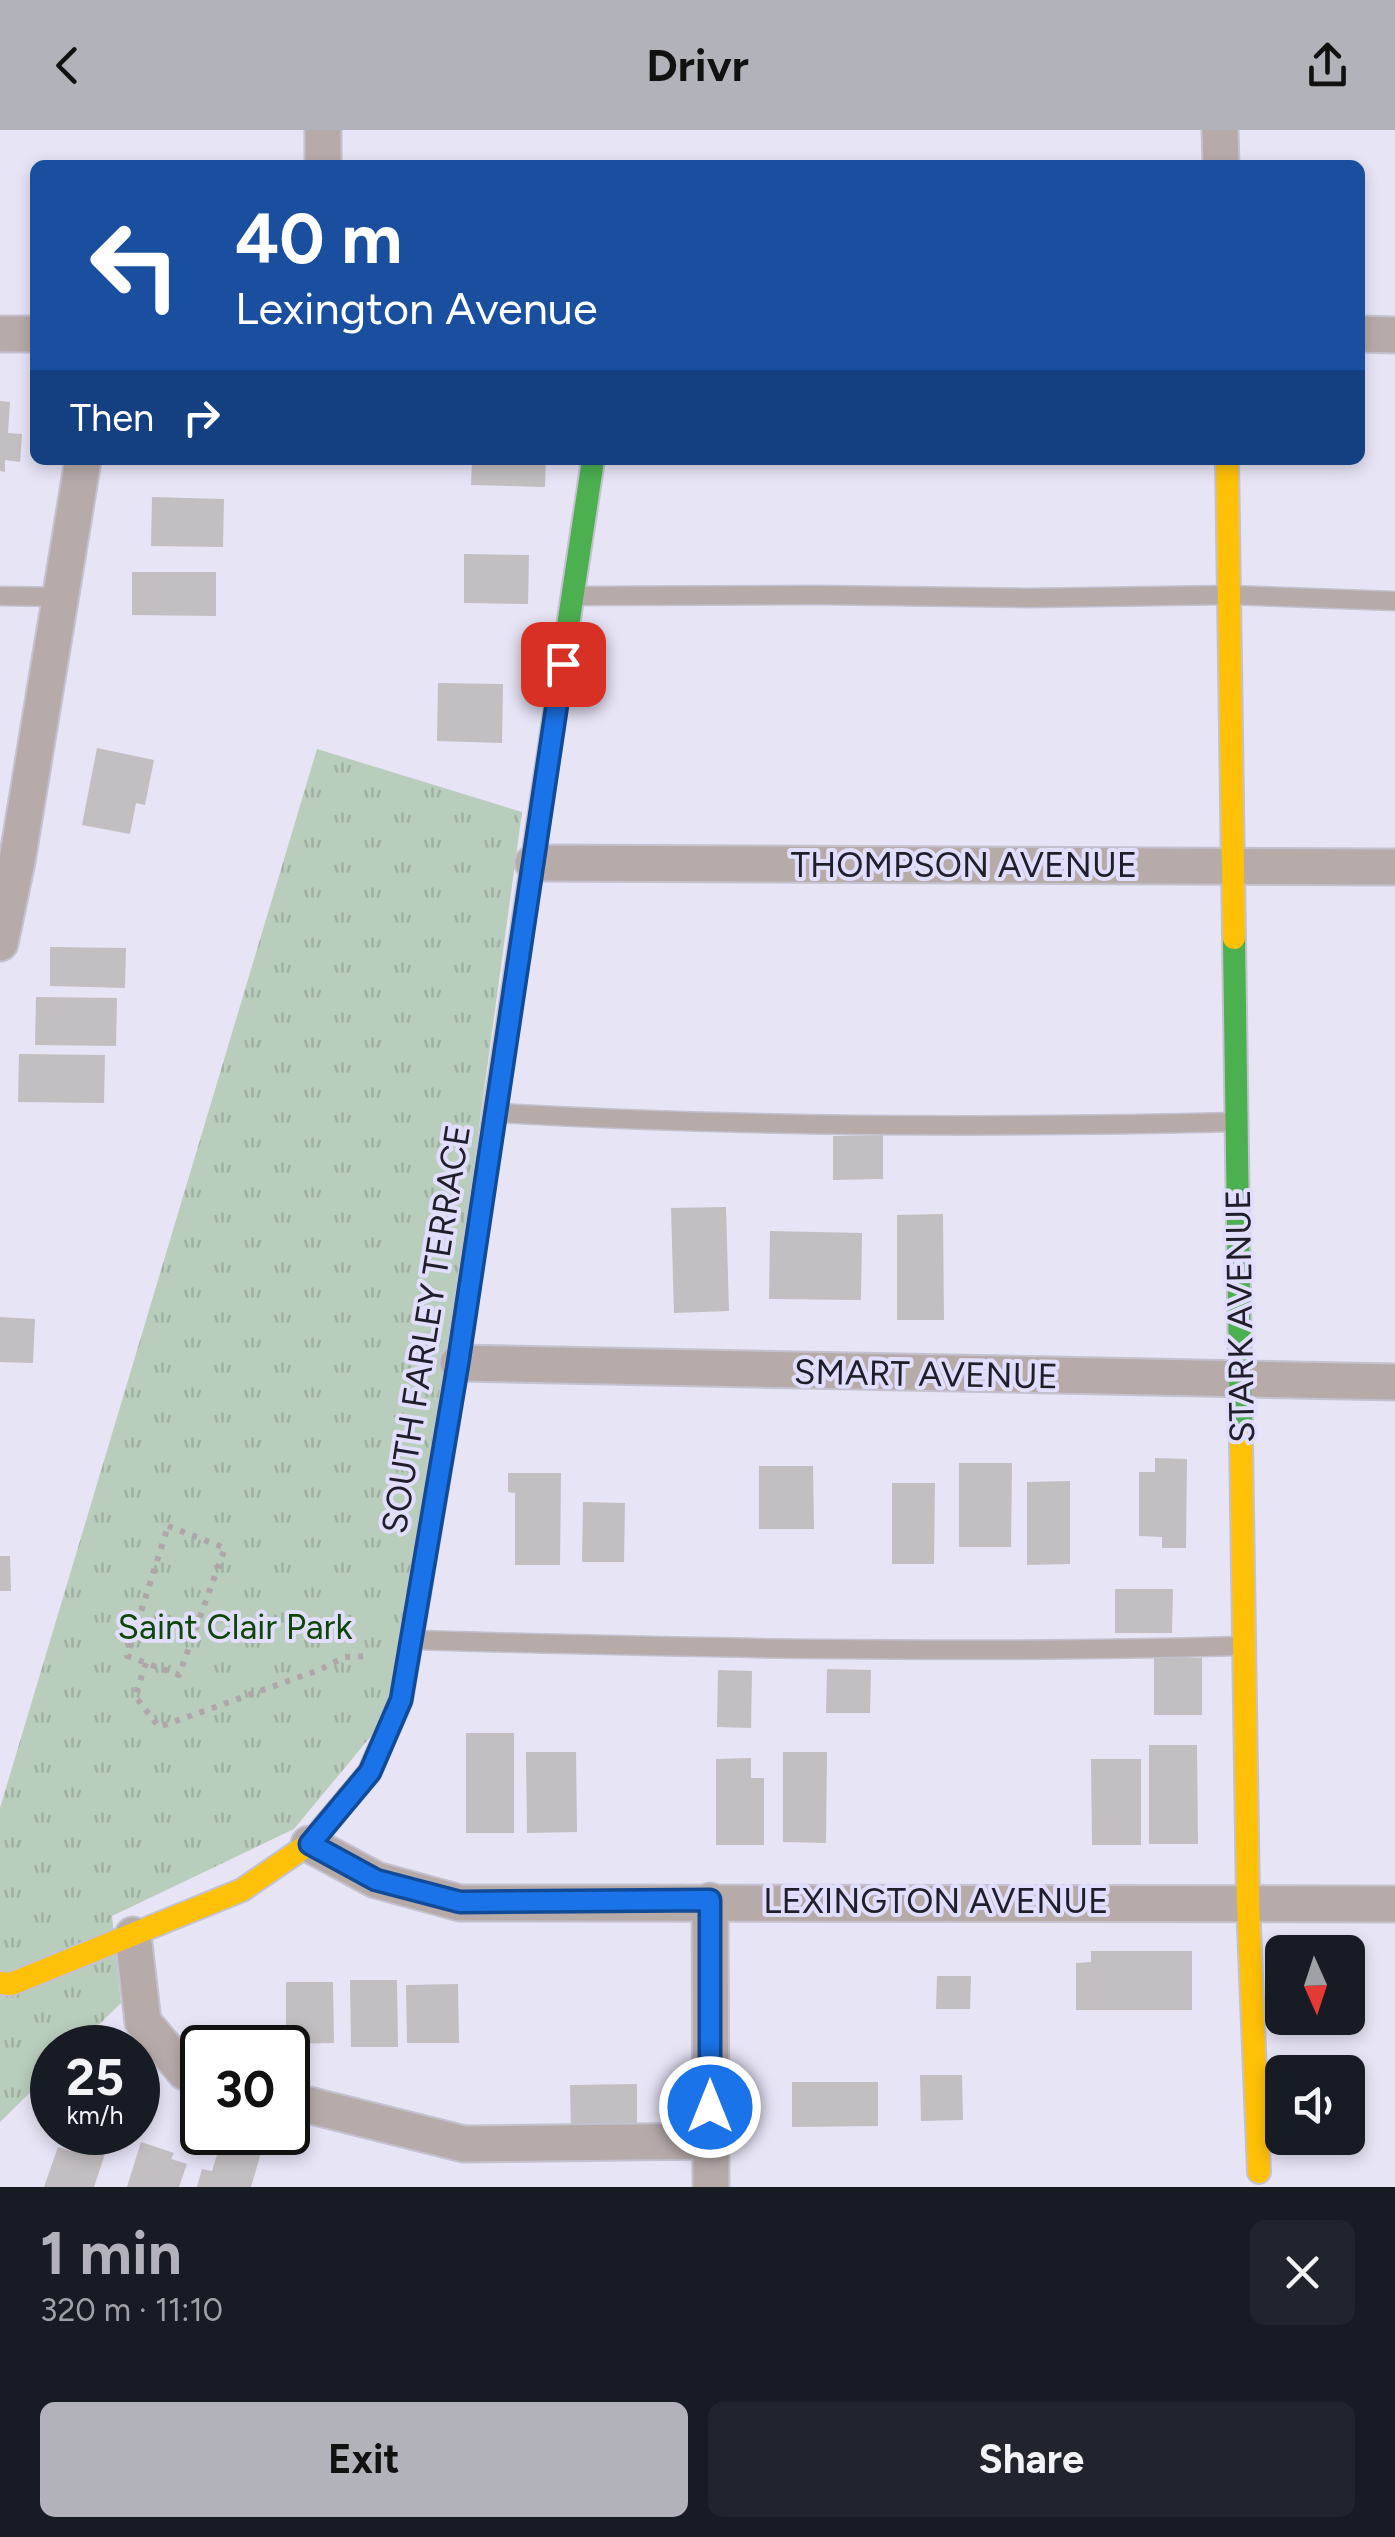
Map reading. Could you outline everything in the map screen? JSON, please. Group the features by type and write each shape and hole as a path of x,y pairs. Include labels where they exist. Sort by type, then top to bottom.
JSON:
{"street":[{"path":"323,130 323,160"},
{"path":"1220,130 1220,160"},
{"path":"0,334 30,334"},
{"path":"1365,334 1395,334"},
{"path":"0,943 8,861 82,465"},
{"name":"SOUTH FARLEY TERRACE","path":"4,1985 242,1890 310,1844 370,1772 401,1700 458,1364 592,465"},
{"name":"STARK AVENUE","path":"1226,465 1248,1902 1259,2172"},
{"name":"THOMPSON AVENUE","path":"534,863 1395,867"},
{"name":"SMART AVENUE","path":"458,1364 1395,1382"},
{"name":"LEXINGTON AVENUE","path":"310,1844 376,1880 460,1902 1395,1904"},
{"path":"710,1900 711,2187"},
{"path":"133,1935 143,2022 180,2066"},
{"path":"310,2106 464,2144 710,2142"}],"lane":[{"path":"573,596 818,594 1027,598 1229,594 1395,602"},
{"path":"0,596 60,597"},
{"path":"496,1113 790,1126 1050,1127 1238,1122"},
{"path":"411,1640 763,1649 1112,1650 1244,1646"}],"path":[{"path":"168,1526 225,1548 179,1674 146,1663 127,1656 168,1526"},
{"path":"146,1663 136,1696 159,1726 319,1670 345,1657 380,1655"}],"green space":[{"name":"Saint Clair Park","path":"317,749 522,812 401,1700 294,1829 112,1916 121,2003 98,2025 30,2025 30,2093 0,2122 0,1808"}],"building":[{"path":"0,401 10,402 8,433 22,434 20,462 5,460 5,472 0,471"},
{"path":"472,465 546,465 545,487 471,485"},
{"path":"152,497 224,499 223,547 151,546"},
{"path":"464,554 529,555 528,604 464,603"},
{"path":"132,572 216,572 216,616 132,615"},
{"path":"438,683 503,684 502,743 437,741"},
{"path":"97,748 154,760 145,805 136,803 130,834 82,825"},
{"path":"50,947 126,948 125,988 50,986"},
{"path":"36,997 117,998 116,1046 35,1045"},
{"path":"19,1054 105,1055 104,1103 18,1102"},
{"path":"883,1135 883,1179 833,1180 833,1136"},
{"path":"726,1207 729,1311 674,1313 671,1208"},
{"path":"943,1214 944,1320 897,1320 897,1215"},
{"path":"770,1231 862,1233 861,1300 769,1299"},
{"path":"0,1317 35,1319 33,1363 0,1362"},
{"path":"1155,1458 1187,1459 1186,1548 1162,1548 1162,1537 1139,1536 1139,1472 1155,1472"},
{"path":"959,1463 1012,1463 1011,1547 959,1547"},
{"path":"759,1466 813,1466 814,1529 759,1529"},
{"path":"508,1473 561,1473 560,1565 515,1565 515,1493 508,1492"},
{"path":"1070,1481 1070,1564 1027,1565 1027,1482"},
{"path":"892,1483 935,1483 934,1564 892,1564"},
{"path":"583,1502 625,1503 624,1562 582,1562"},
{"path":"0,1556 10,1556 11,1591 0,1591"},
{"path":"1115,1589 1173,1589 1172,1633 1115,1633"},
{"path":"1154,1658 1202,1658 1202,1715 1154,1715"},
{"path":"827,1669 871,1670 870,1713 826,1713"},
{"path":"718,1670 752,1671 751,1728 717,1727"},
{"path":"466,1733 514,1733 514,1833 466,1833"},
{"path":"1149,1745 1197,1745 1198,1844 1149,1844"},
{"path":"526,1752 576,1752 577,1832 527,1833"},
{"path":"783,1752 827,1752 826,1843 783,1842"},
{"path":"751,1758 751,1778 764,1778 764,1845 716,1845 716,1759"},
{"path":"1091,1759 1141,1759 1141,1845 1092,1845"},
{"path":"1091,1951 1192,1951 1192,2010 1076,2010 1076,1963 1091,1962"},
{"path":"937,1976 971,1976 970,2009 936,2009"},
{"path":"350,1980 397,1980 398,2047 351,2047"},
{"path":"286,1982 333,1982 334,2043 310,2044 310,2025 286,2025"},
{"path":"458,1984 459,2043 407,2043 406,1985"},
{"path":"920,2075 962,2075 963,2120 921,2121"},
{"path":"792,2082 878,2082 878,2126 792,2127"},
{"path":"637,2084 637,2128 571,2129 570,2085"},
{"path":"160,2148 174,2153 171,2159 187,2164 179,2187 127,2187 137,2155 160,2155"},
{"path":"55,2155 105,2155 94,2187 44,2187"},
{"path":"217,2155 260,2155 251,2187 197,2187 202,2169 212,2171"}],"traffic: fast":[{"path":"448,1422 592,465"},
{"path":"1234,938 1241,1440"}],"traffic: slow":[{"path":"1227,465 1234,938"},
{"path":"0,1983 11,1984 242,1890 309,1844 369,1773 401,1700 448,1422"},
{"path":"1241,1440 1248,1902 1259,2172"}],"route":[{"path":"563,664 458,1364 401,1700 370,1772 310,1844 376,1880 460,1902 710,1900 710,2107"}]}
